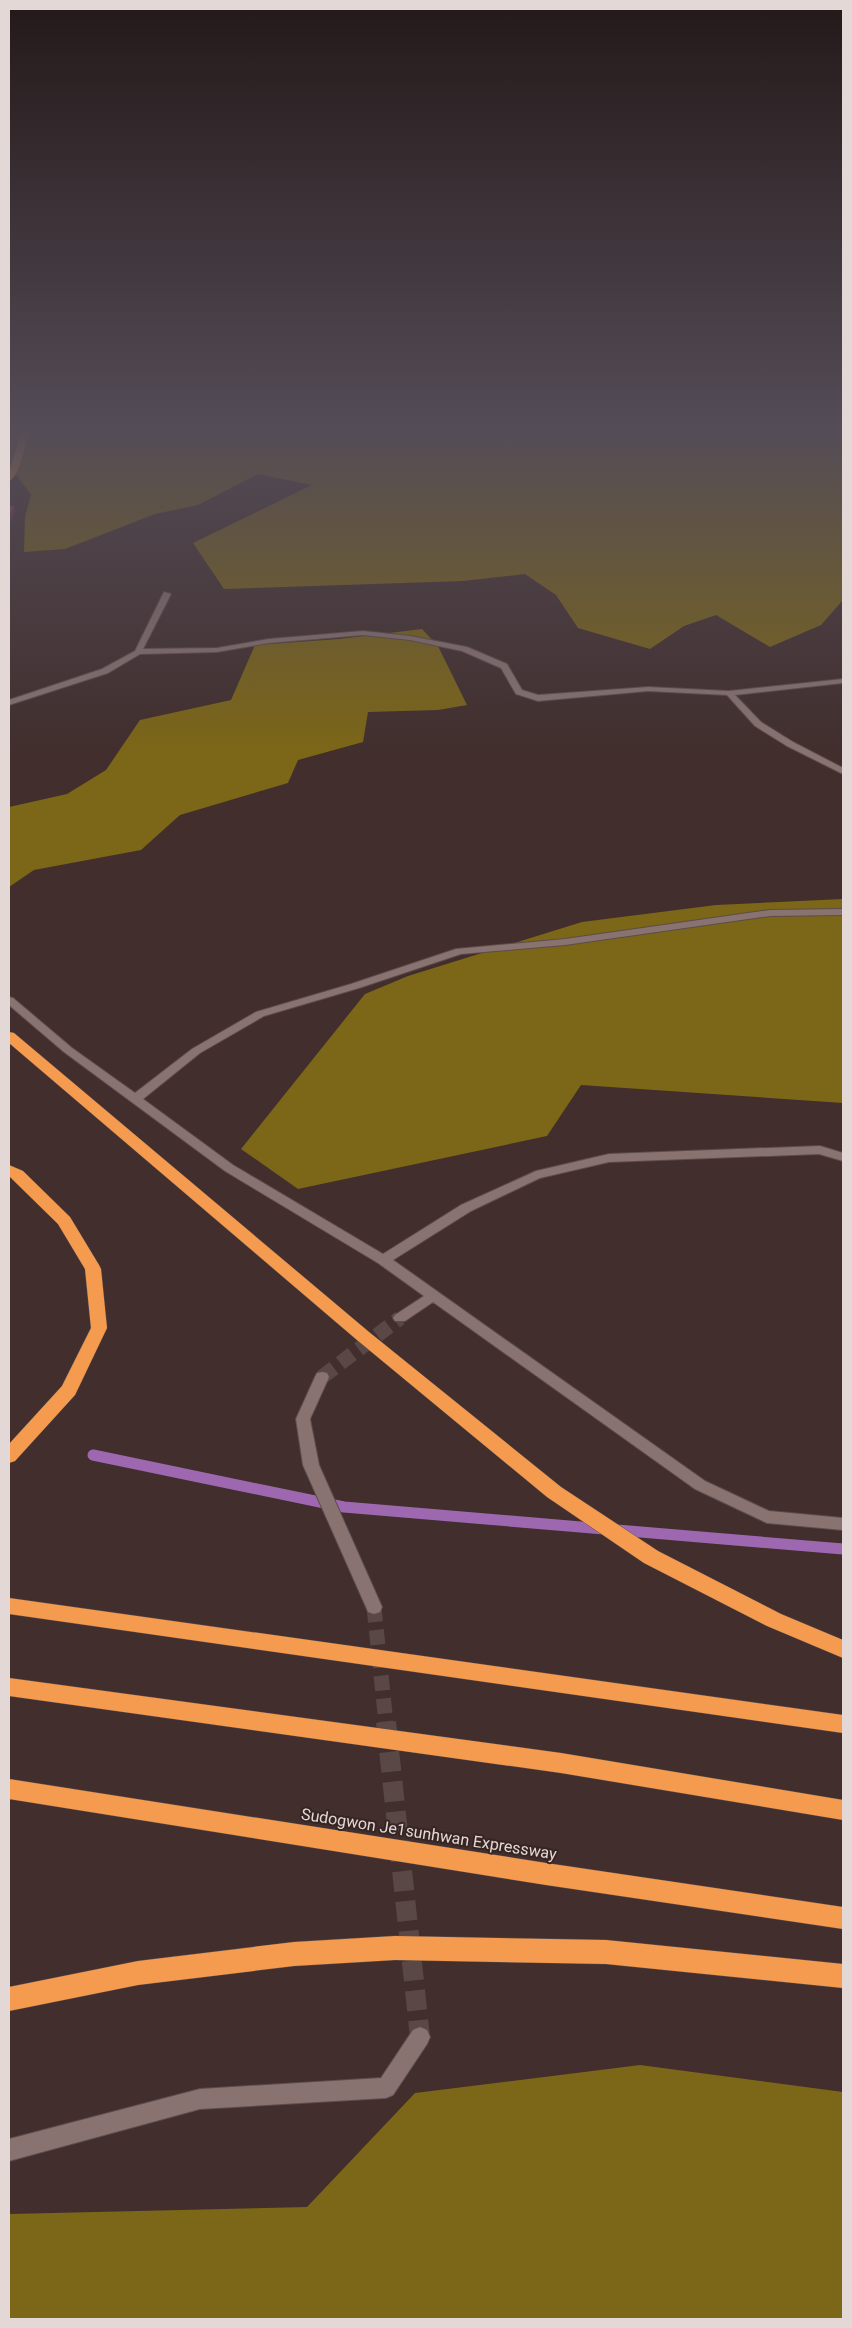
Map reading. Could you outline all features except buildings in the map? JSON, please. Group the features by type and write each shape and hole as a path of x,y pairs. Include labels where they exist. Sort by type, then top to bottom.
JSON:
{"highway":[{"path":"9,1036 363,1336 507,1455 570,1504 651,1557 774,1620 843,1650"},
{"path":"9,1170 18,1174 64,1221 92,1269 99,1328 69,1390 9,1456"},
{"path":"9,1606 843,1724"},
{"path":"9,1687 561,1763 843,1810"},
{"name":"Sudogwon Je1sunhwan Expressway","path":"9,1789 546,1874 843,1918"},
{"path":"9,1999 138,1973 294,1954 395,1948 606,1952 843,1976"}],"street":[{"path":"138,652 167,594"},
{"path":"9,703 105,671 138,652 217,650 268,641 363,633 410,638 464,649 504,666 519,692 538,698 648,689 730,693 843,681"},
{"path":"730,693 758,724 790,744 843,771"},
{"path":"135,1099 196,1051 260,1014 356,986 460,951 564,942 770,913 843,912"},
{"path":"9,1000 68,1050 229,1168 383,1260 700,1484 767,1517 843,1524"},
{"path":"383,1260 466,1208 536,1176 609,1158 701,1153 820,1150 843,1157"},
{"path":"400,1318 433,1296"},
{"path":"322,1377 303,1419 312,1465 374,1607"},
{"path":"9,2150 200,2099 386,2088 420,2037"}],"shaded area":[{"path":"24,537 97,537 65,549 24,552"},
{"path":"206,537 843,537 843,600 821,625 770,647 716,615 684,626 650,649 578,628 556,595 525,574 463,581 224,589 193,543"},
{"path":"422,629 438,646 467,705 438,710 368,712 363,742 298,760 288,783 180,815 141,850 34,870 9,887 9,807 67,794 106,770 140,720 231,700 255,645 339,639"},
{"path":"843,899 843,1103 581,1085 547,1136 298,1189 241,1149 365,994 408,976 582,922 716,905"},
{"path":"640,2065 843,2092 843,2319 9,2319 9,2214 307,2207 415,2093"}],"waterway":[{"path":"93,1455 344,1507 604,1529"},
{"path":"617,1530 843,1549"}],"tunnel":[{"path":"322,1377 400,1318"},
{"path":"374,1607 386,1723"},
{"path":"386,1722 420,2037"}]}
